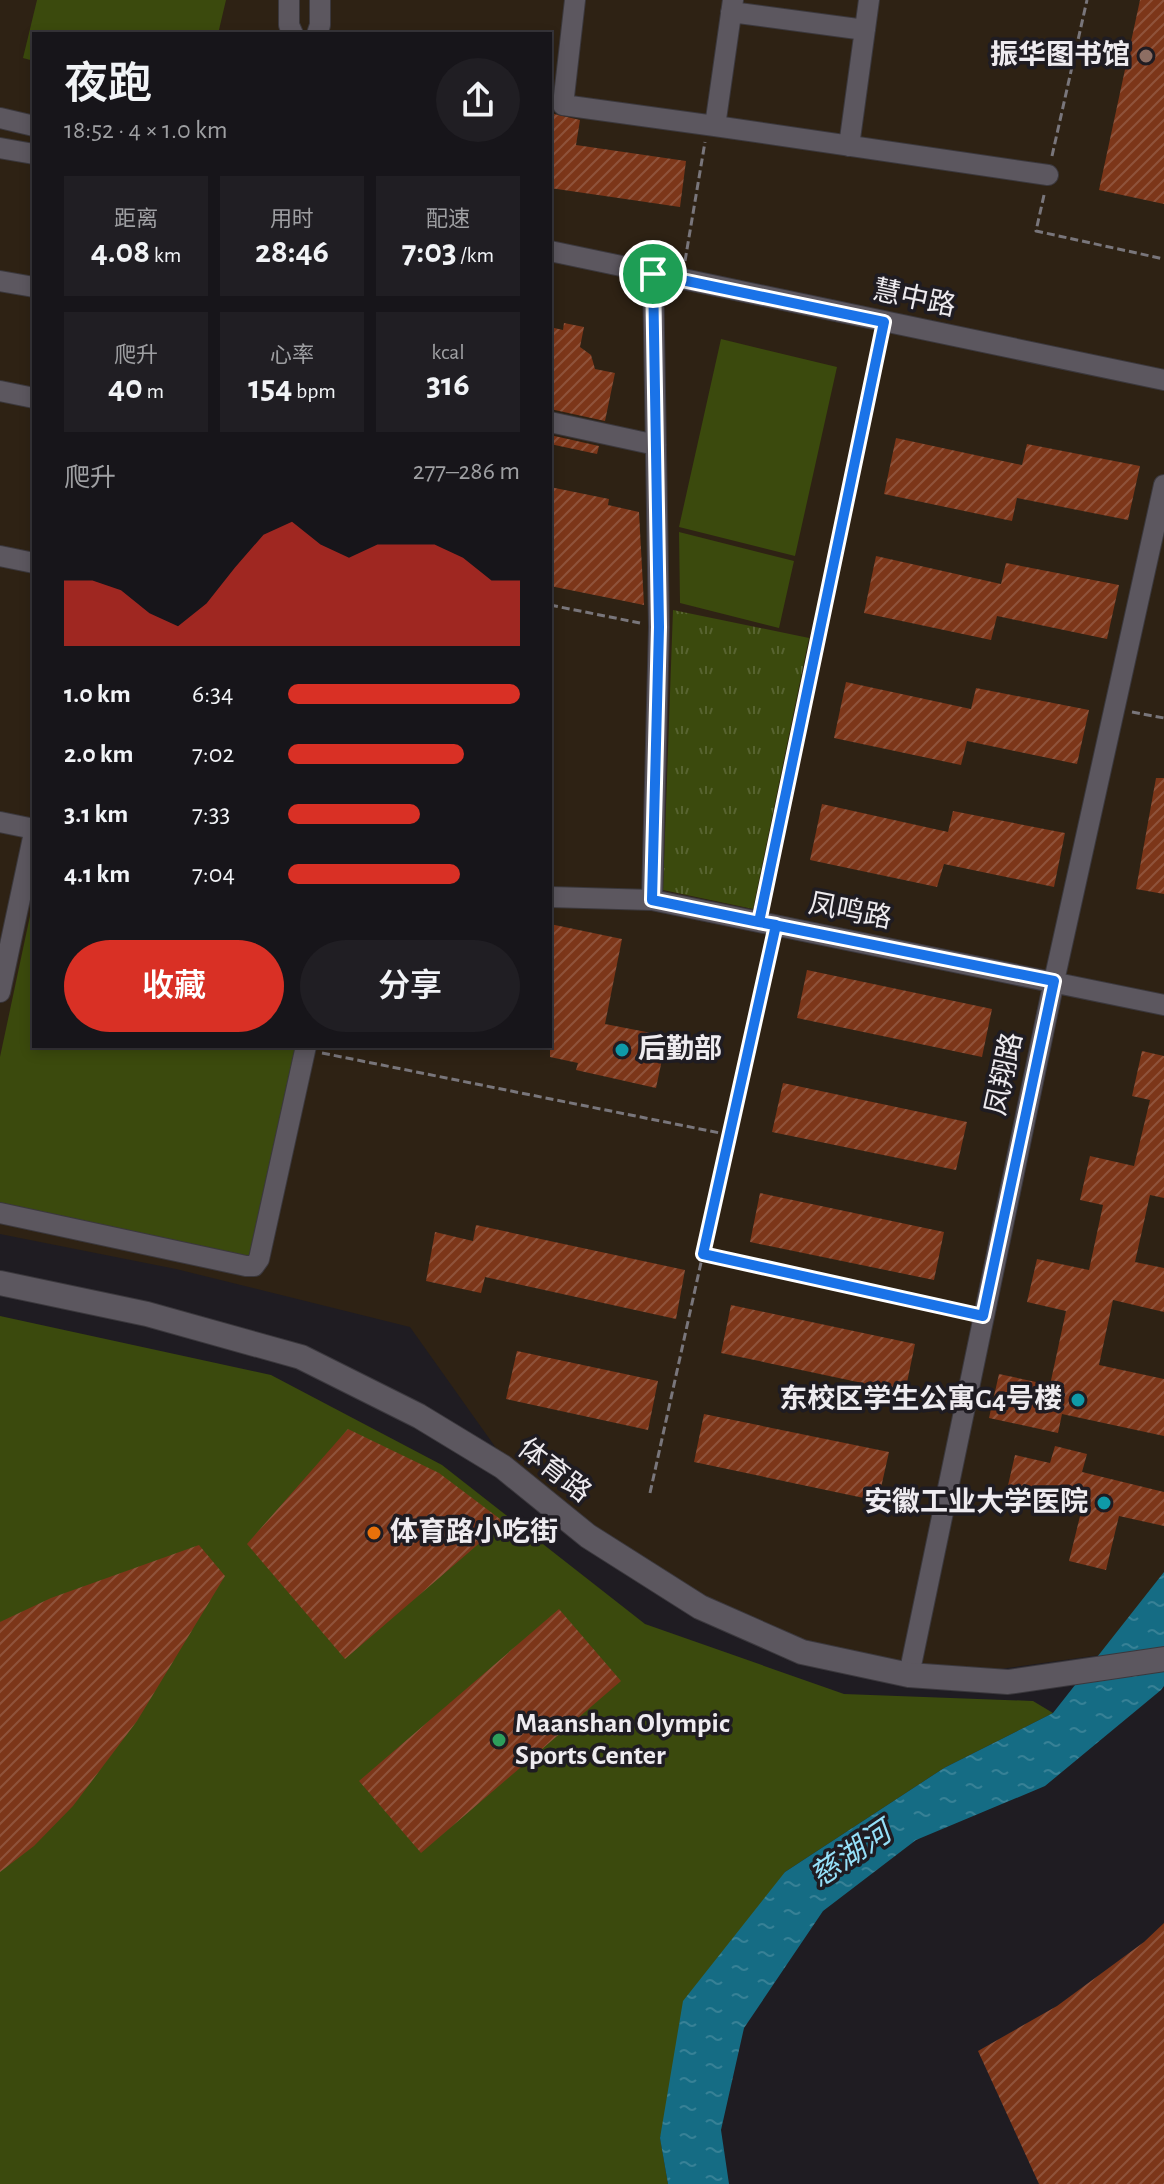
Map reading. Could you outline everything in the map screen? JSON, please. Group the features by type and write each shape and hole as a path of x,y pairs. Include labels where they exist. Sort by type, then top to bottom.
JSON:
{"street":[{"path":"289,0 289,25 292,32"},
{"path":"318,32 320,0"},
{"path":"575,0 563,105 1048,175"},
{"path":"849,146 869,0"},
{"path":"715,126 732,6 865,30"},
{"path":"0,118 32,126"},
{"path":"0,148 32,154"},
{"name":"慧中路","path":"552,251 1164,380"},
{"path":"652,900 659,627 653,274"},
{"path":"0,281 32,287"},
{"path":"0,391 32,398"},
{"path":"552,422 656,445"},
{"name":"凤翔路","path":"909,1675 1112,708 1164,485"},
{"path":"0,556 32,563"},
{"path":"0,822 32,830"},
{"path":"0,992 32,840"},
{"name":"凤鸣路","path":"552,897 652,900 1164,1005"},
{"path":"0,1213 254,1266 259,1259 305,1048"},
{"name":"体育路","path":"0,1283 147,1314 301,1357 419,1416 503,1467 588,1536 700,1607 802,1652 909,1675 1008,1682 1164,1659"}],"path":[{"path":"1087,0 1036,231 1164,259"},
{"path":"684,263 705,138 715,126"},
{"path":"650,1493 730,1135 884,322"},
{"path":"552,605 659,627"},
{"path":"1112,708 1164,718"},
{"path":"305,1048 730,1135"},
{"path":"703,1254 983,1316"}],"shaded area":[{"path":"0,0 1164,0 1164,1646 979,1672 866,1661 700,1607 518,1479 410,1327 176,1269 0,1234"}],"green space":[{"path":"37,0 226,0 218,32 32,32 32,60 23,58"},
{"path":"721,339 837,367 795,556 679,527"},
{"path":"679,532 794,561 779,628 680,603"},
{"path":"673,610 809,638 753,909 663,890"},
{"path":"32,906 32,1048 298,1048 253,1252 247,1258 0,1208 0,1057"},
{"name":"Maanshan Olympic Sports Center","path":"0,1316 271,1375 442,1465 645,1624 844,1694 1033,1701 1053,1713 944,1768 785,1872 660,2137 668,2184 0,2184"}],"water":[{"name":"慈湖河","path":"1164,1572 1164,1686 1161,1690 1045,1786 916,1840 823,1911 744,2028 721,2130 729,2184 668,2184 660,2138 683,2001 785,1872 944,1768 1053,1713"}],"building":[{"name":"振华图书馆","path":"1140,0 1164,0 1164,204 1099,190"},
{"path":"552,113 580,120 576,145 686,161 680,207 552,188"},
{"path":"564,323 584,327 580,347 591,355 595,369 615,373 605,421 552,409 552,327 563,330"},
{"path":"552,435 599,446 597,454 552,444"},
{"path":"896,438 1022,465 1027,444 1140,466 1128,520 1017,498 1012,521 884,494"},
{"path":"552,487 609,499 608,505 639,512 644,605 552,586"},
{"path":"876,556 1001,584 1006,563 1119,585 1107,639 997,616 991,640 864,613"},
{"path":"846,682 971,709 976,688 1089,710 1077,764 967,741 961,765 834,738"},
{"path":"1156,778 1164,778 1164,894 1136,889"},
{"path":"822,804 948,832 953,811 1065,833 1054,887 944,864 937,887 810,860"},
{"path":"552,924 622,939 605,1024 667,1036 656,1088 576,1070 578,1063 550,1057"},
{"path":"807,970 992,1009 982,1057 797,1018"},
{"path":"1142,1051 1164,1056 1164,1198 1150,1195 1135,1262 1164,1268 1164,1312 1113,1300 1099,1365 1164,1379 1164,1436 1062,1414 1058,1433 989,1418 999,1374 1050,1385 1066,1311 1027,1302 1037,1259 1089,1270 1103,1205 1080,1200 1090,1156 1134,1166 1150,1100 1132,1096"},
{"path":"783,1083 967,1122 956,1170 772,1132"},
{"path":"760,1193 944,1232 934,1280 750,1242"},
{"path":"476,1225 685,1270 676,1319 485,1277 481,1293 426,1281 435,1232 473,1241"},
{"path":"731,1305 915,1344 905,1392 721,1353"},
{"path":"517,1351 658,1381 648,1430 506,1399"},
{"path":"704,1414 889,1452 878,1501 694,1462"},
{"name":"体育路小吃街","path":"348,1429 439,1473 504,1522 345,1659 247,1544"},
{"name":"安徽工业大学医院","path":"1055,1446 1087,1454 1082,1472 1164,1492 1164,1526 1119,1516 1106,1570 1069,1561 1081,1512 1006,1494 1015,1455 1050,1463"},
{"path":"199,1545 225,1576 137,1721 73,1806 34,1846 0,1872 0,1622 51,1598"},
{"path":"559,1609 621,1681 421,1853 359,1781"},
{"path":"1164,1923 1164,2184 1039,2184 978,2051 1057,2006 1144,1942"}],"place":[{"name":"振华图书馆","path":"1146,56"},
{"name":"后勤部","path":"622,1050"},
{"name":"东校区学生公寓G4号楼","path":"1078,1400"},
{"name":"安徽工业大学医院","path":"1104,1503"},
{"name":"体育路小吃街","path":"374,1533"},
{"name":"Maanshan Olympic Sports Center","path":"499,1740"}],"route":[{"path":"653,274 659,627 652,900 759,922 776,925 703,1254 983,1316 1054,981 759,922 884,322 653,274"}]}
